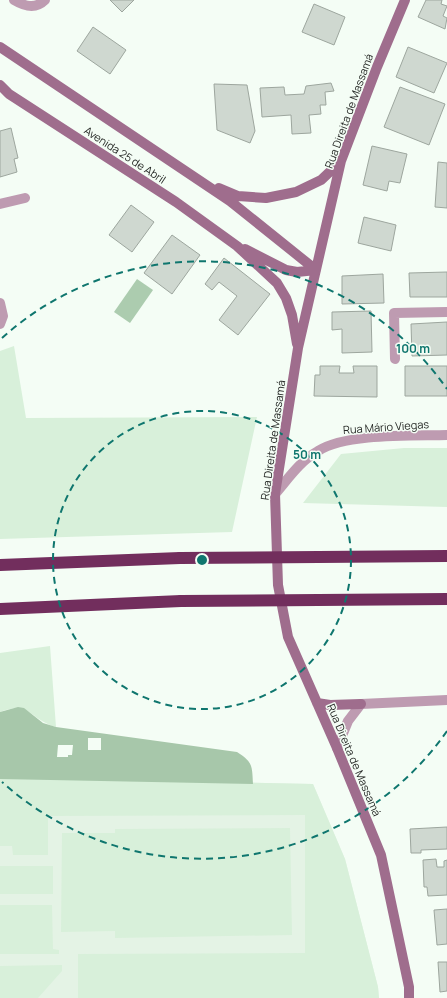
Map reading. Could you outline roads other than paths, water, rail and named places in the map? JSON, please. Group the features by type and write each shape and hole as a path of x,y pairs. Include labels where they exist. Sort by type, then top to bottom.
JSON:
{"highway":[{"path":"0,565 180,558 447,556"},
{"path":"0,609 181,601 447,599"}],"main road":[{"name":"Rua Direita de Massamá","path":"405,0 377,67 341,161 298,348 275,494 278,585 288,637 337,748 381,855 409,987 409,998"},
{"name":"Avenida 25 de Abril","path":"0,47 230,201 316,270"},
{"name":"Avenida 25 de Abril","path":"0,85 9,94 176,202 237,246 277,283 286,298 292,315 298,348"},
{"name":"Avenida 25 de Abril","path":"180,168 217,188 238,196 266,198 296,192 321,180 341,161"},
{"name":"Avenida 25 de Abril","path":"237,246 286,270 297,272 316,270"},
{"path":"317,703 330,705 361,704"}],"street":[{"path":"14,0 27,7 40,5 45,0"},
{"path":"0,204 25,198"},
{"path":"0,303 3,316 0,324"},
{"path":"395,359 394,313 447,312"},
{"name":"Rua Mário Viegas","path":"275,494 305,460 318,450 335,444 356,440 447,435"},
{"path":"337,748 348,721 361,704 447,700"}]}
